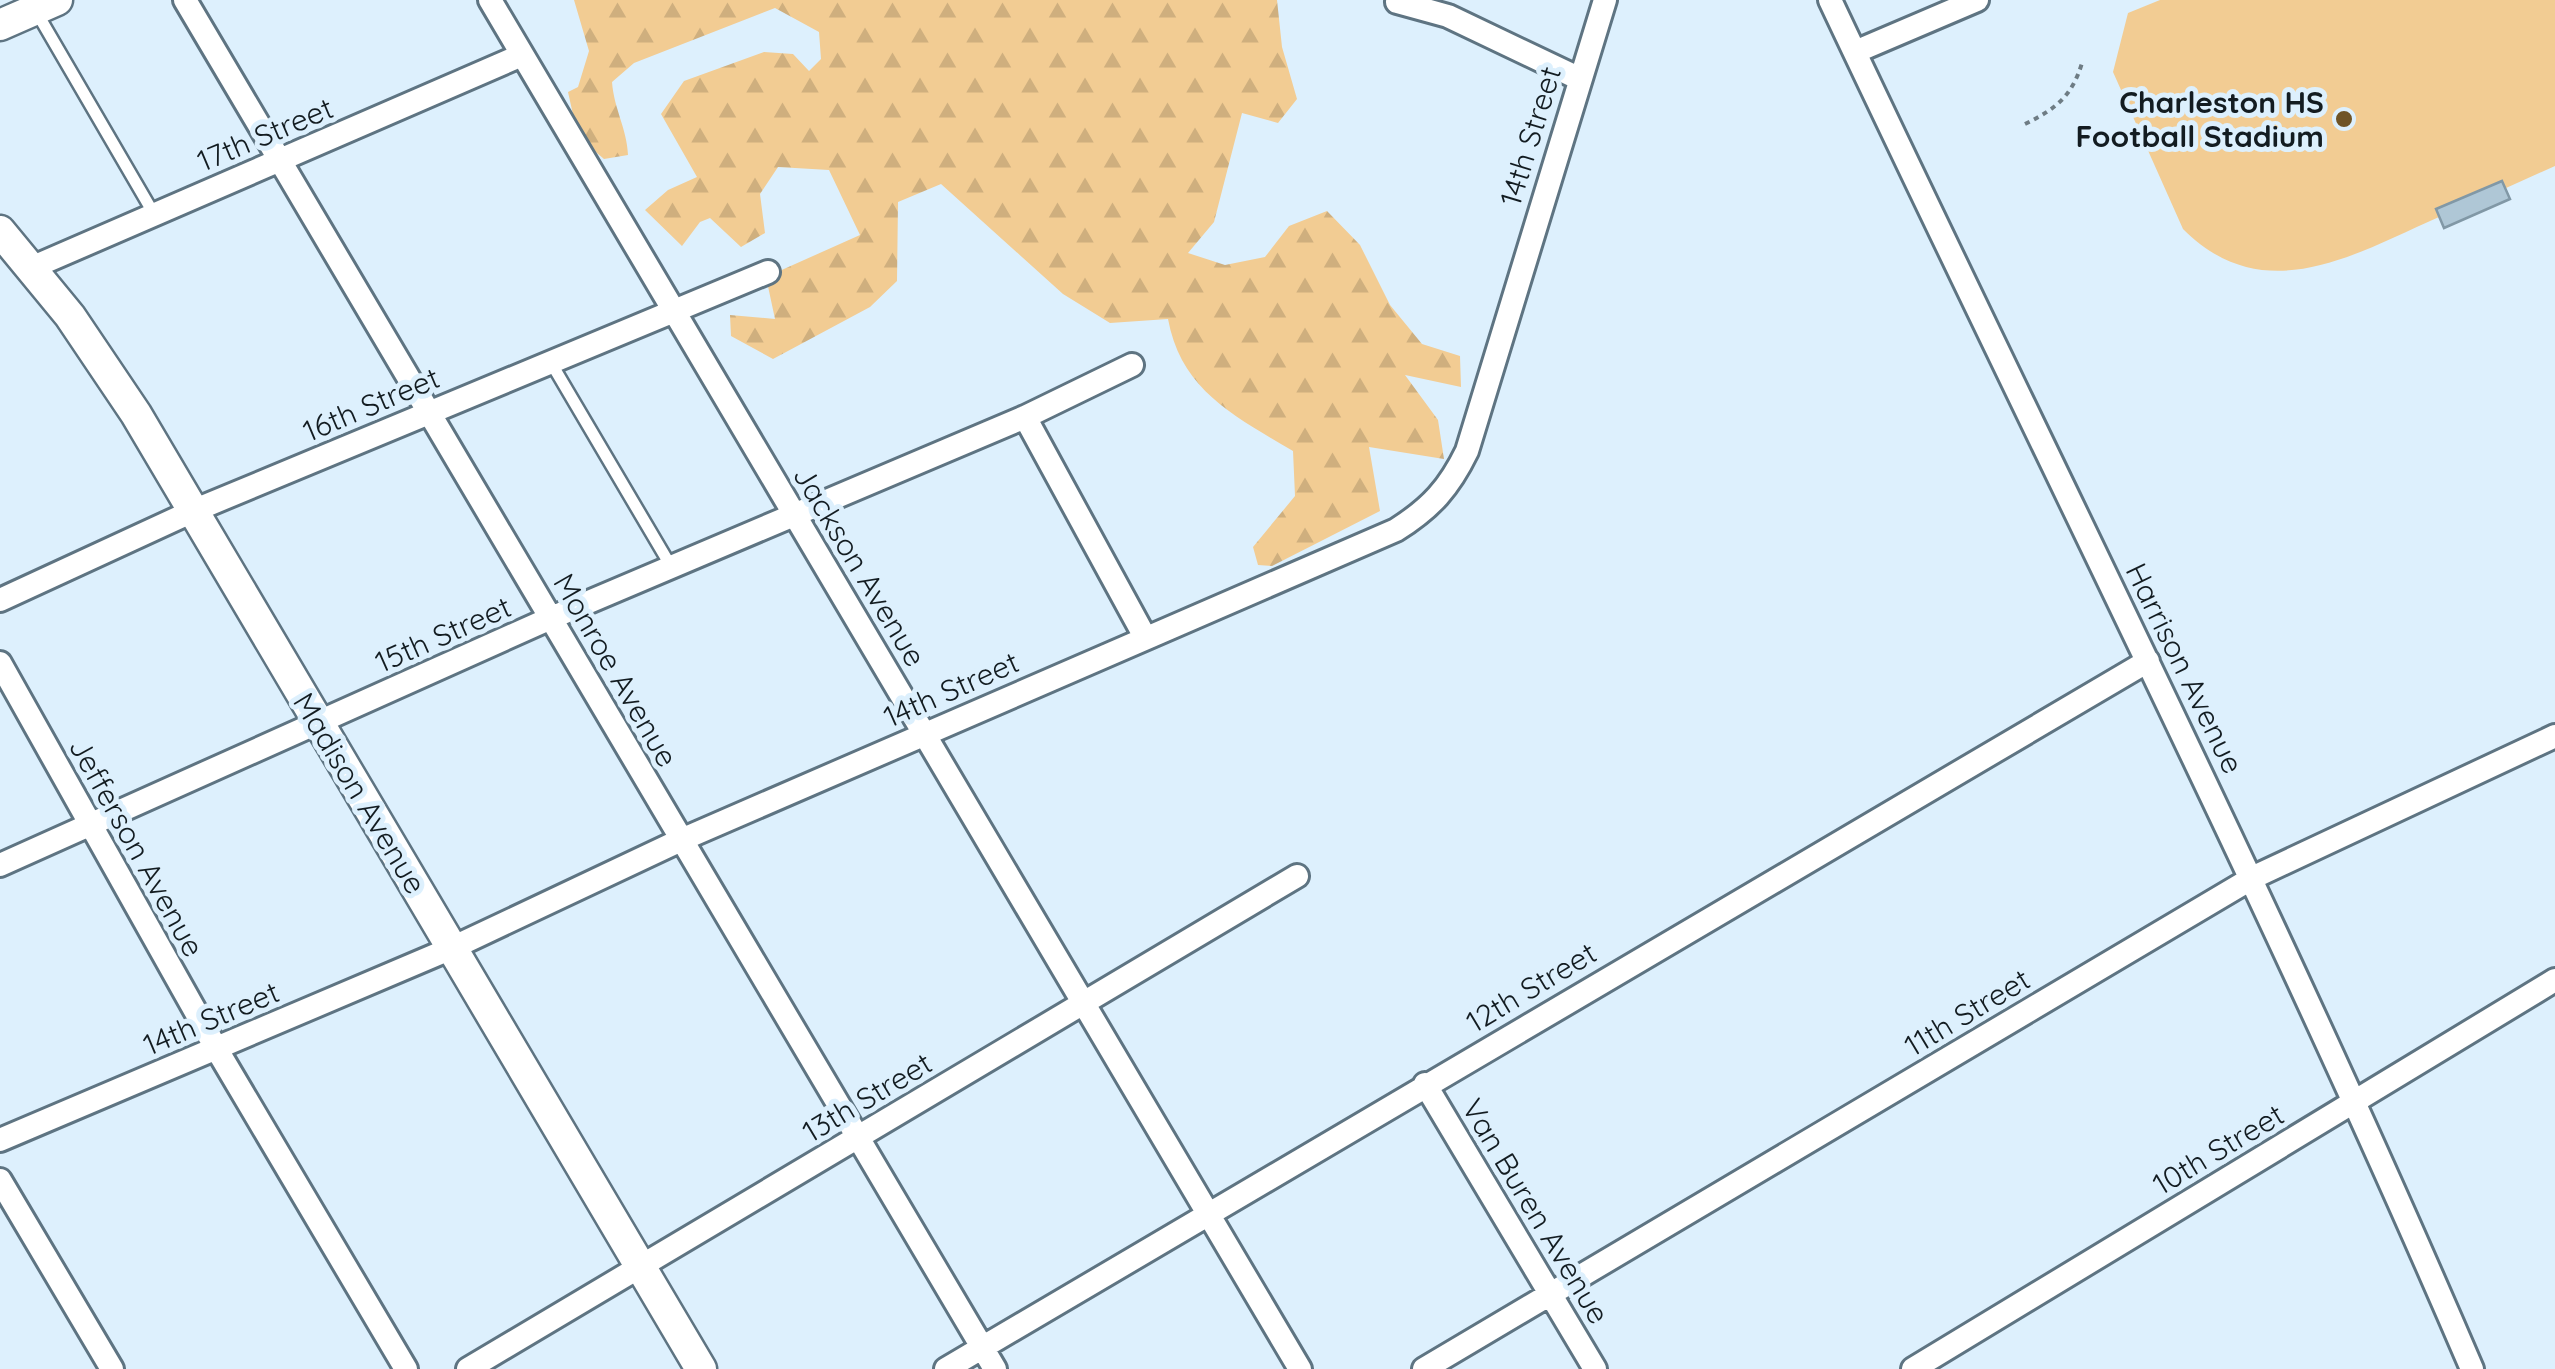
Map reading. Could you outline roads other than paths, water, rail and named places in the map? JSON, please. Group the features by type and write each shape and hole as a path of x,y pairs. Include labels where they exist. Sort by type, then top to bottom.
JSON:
{"street":[{"name":"Monroe Avenue","path":"185,0 995,1369"},
{"name":"Jackson Avenue","path":"490,0 1300,1369"},
{"name":"14th Street","path":"0,1140 452,948 681,840 1396,530 1428,510 1451,484 1467,450 1604,0"},
{"name":"Harrison Avenue","path":"1830,0 2254,877 2472,1369"},
{"path":"1855,52 1977,0"},
{"path":"1397,2 1448,16 1578,78"},
{"path":"0,25 46,5"},
{"name":"17th Street","path":"31,268 522,55"},
{"name":"Madison Avenue","path":"0,231 105,364 701,1369"},
{"name":"16th Street","path":"0,600 193,511 768,272"},
{"name":"15th Street","path":"0,865 551,618 1025,417 1132,364"},
{"path":"1025,417 1145,637"},
{"name":"12th Street","path":"946,1369 2148,661"},
{"name":"Jefferson Avenue","path":"0,663 216,1048 406,1369"},
{"name":"11th Street","path":"1424,1369 2254,877 2555,736"},
{"name":"13th Street","path":"468,1369 1298,876"},
{"name":"10th Street","path":"1913,1369 2555,980"},
{"name":"Van Buren Avenue","path":"1426,1084 1596,1369"},
{"path":"0,1180 112,1369"}],"lane":[{"path":"46,5 154,214"},
{"path":"550,362 672,568"}],"place":[{"name":"Charleston HS Football Stadium","path":"2344,119"}]}
